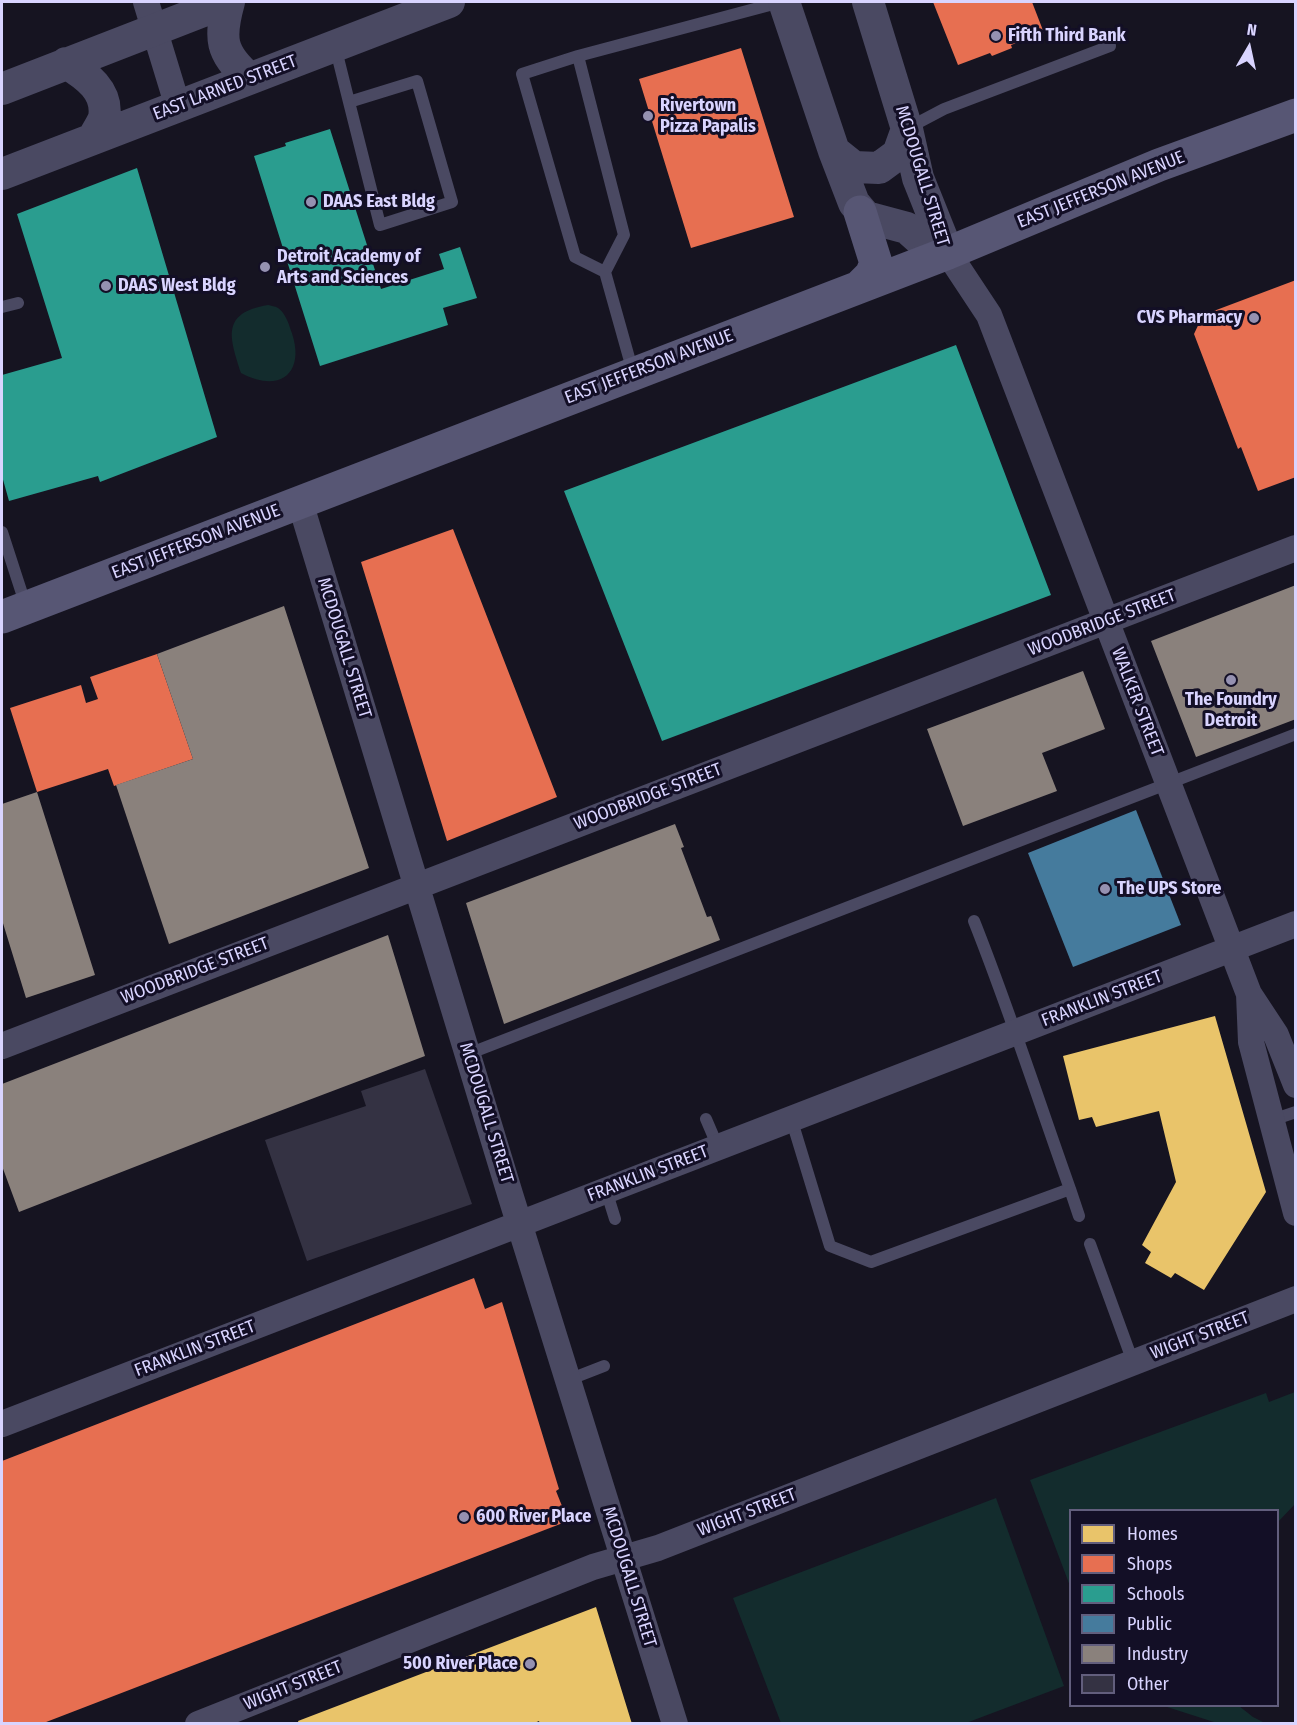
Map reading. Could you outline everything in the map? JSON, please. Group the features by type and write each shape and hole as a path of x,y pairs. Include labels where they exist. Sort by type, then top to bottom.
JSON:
{"main road":[{"name":"EAST JEFFERSON AVENUE","path":"14,612 948,253 1159,165 1296,115"},
{"path":"859,287 871,275 876,263 860,212"}],"street":[{"path":"2,89 66,63 150,15 227,2 224,43 232,63 249,78"},
{"name":"EAST LARNED STREET","path":"2,174 448,2"},
{"path":"783,2 834,151 854,203 860,212"},
{"name":"MCDOUGALL STREET","path":"868,2 907,129 918,178 948,253"},
{"path":"150,15 178,106"},
{"path":"66,63 88,76 103,97 104,118 93,139"},
{"path":"834,151 854,167 879,168 898,154 907,129"},
{"name":"MCDOUGALL STREET","path":"860,212 878,222 907,228 926,245 948,253"},
{"name":"WALKER STREET","path":"948,253 989,315 1249,994 1276,1035 1296,1085"},
{"name":"MCDOUGALL STREET","path":"300,502 519,1223 675,1724"},
{"name":"WOODBRIDGE STREET","path":"2,1046 1296,548"},
{"name":"FRANKLIN STREET","path":"2,1424 1296,924"},
{"path":"1249,994 1251,1042 1296,1213"},
{"name":"WIGHT STREET","path":"198,1724 593,1567 658,1548 1296,1299"}],"lane":[{"path":"605,272 575,256 522,74 578,56 783,2"},
{"path":"335,45 349,102 380,225 452,202 417,81 349,102"},
{"path":"907,129 944,109 1110,46"},
{"path":"578,56 624,235 605,272 633,374"},
{"path":"2,307 18,303"},
{"path":"2,532 14,612"},
{"path":"468,1054 1296,734"},
{"path":"974,921 1006,1004 1080,1216"},
{"path":"1272,1120 1296,1112"},
{"path":"705,1119 718,1147"},
{"path":"791,1119 830,1246 871,1262 1070,1189"},
{"path":"606,1190 615,1219"},
{"path":"1090,1244 1133,1362"},
{"path":"568,1380 604,1366"}],"green space":[{"path":"268,305 278,308 286,317 294,343 295,356 288,374 279,380 269,381 241,373 232,338 235,321 242,314"},
{"path":"1295,1392 1295,1504 1279,1521 1279,1509 1069,1509 1069,1583 1030,1480 1266,1393 1269,1402"},
{"path":"996,1498 1064,1686 966,1723 781,1723 733,1598"},
{"path":"1167,1707 1240,1707 1265,1723 1217,1723"}],"building: Homes":[{"path":"1215,1016 1266,1192 1204,1290 1175,1273 1171,1278 1145,1263 1151,1252 1142,1245 1176,1182 1159,1111 1096,1127 1092,1117 1079,1120 1063,1056"},
{"name":"600 River Place","path":"472,1314 478,1330 496,1324 548,1487 540,1489 547,1509 2,1720 2,1672 13,1668 12,1665 49,1651 50,1654 67,1648 65,1645 102,1630 103,1633 120,1627 119,1624 155,1610 156,1614 174,1607 173,1603 191,1596 174,1550 221,1532 238,1577 257,1570 258,1573 275,1567 273,1564 310,1550 311,1554 329,1547 327,1544 363,1530 364,1534 383,1527 381,1523 416,1511 418,1514 437,1507 436,1503 489,1484 487,1478 495,1475 493,1469 498,1467 491,1446 485,1448 482,1440 477,1442 463,1401 466,1400 463,1391 474,1388 469,1374 443,1384 441,1379 391,1397 390,1393 376,1398 377,1401 339,1416 337,1412 321,1418 322,1422 286,1436 285,1432 268,1439 269,1442 232,1456 231,1452 213,1459 215,1462 186,1471 187,1474 160,1484 158,1481 131,1495 130,1490 112,1497 113,1501 78,1515 77,1511 58,1518 59,1522 24,1535 23,1532 5,1538 6,1542 2,1544 2,1494"},
{"name":"500 River Place","path":"596,1607 632,1724 540,1724 539,1721 532,1724 299,1724 298,1721"}],"building: Shops":[{"path":"933,2 1032,2 1044,33 1011,45 1012,48 992,56 990,53 958,65"},
{"path":"741,48 794,217 691,248 639,79"},
{"path":"1296,280 1296,477 1258,491 1241,447 1238,449 1194,334 1203,315"},
{"path":"453,529 557,797 447,841 361,562"},
{"path":"157,654 193,759 114,786 108,769 37,792 10,708 81,685 86,703 98,699 90,677"},
{"path":"474,1278 485,1309 502,1302 559,1489 556,1491 568,1521 41,1724 2,1724 2,1461"}],"building: Schools":[{"name":"DAAS East Bldg","path":"330,129 381,289 444,269 439,254 460,247 477,298 443,308 448,325 320,366 254,156 286,146 285,143"},
{"name":"DAAS West Bldg","path":"137,168 217,437 100,482 98,476 9,501 2,476 2,375 62,358 17,214"},
{"path":"956,345 1051,595 662,741 564,491"}],"building: Public":[{"name":"The UPS Store","path":"1136,810 1181,925 1073,967 1028,853"}],"building: Industry":[{"name":"The Foundry Detroit","path":"1296,585 1296,719 1196,757 1151,641"},
{"path":"284,606 369,868 169,944 116,785 193,759 157,654"},
{"path":"1083,671 1105,729 1042,753 1057,791 963,826 927,729"},
{"path":"37,792 95,975 26,998 2,920 2,804"},
{"path":"675,824 684,847 681,848 707,917 711,916 720,940 504,1024 466,903"},
{"path":"388,935 425,1056 19,1212 2,1166 2,1084"}],"building: Other":[{"path":"425,1069 472,1204 307,1261 265,1140 366,1106 361,1091"}],"place":[{"name":"Fifth Third Bank","path":"996,36"},
{"name":"Rivertown Pizza Papalis","path":"648,116"},
{"name":"DAAS East Bldg","path":"311,202"},
{"name":"Detroit Academy of Arts and Sciences","path":"265,267"},
{"name":"DAAS West Bldg","path":"106,286"},
{"name":"CVS Pharmacy","path":"1254,318"},
{"name":"The Foundry Detroit","path":"1231,680"},
{"name":"The UPS Store","path":"1105,889"},
{"name":"600 River Place","path":"464,1517"},
{"name":"500 River Place","path":"530,1664"}]}
